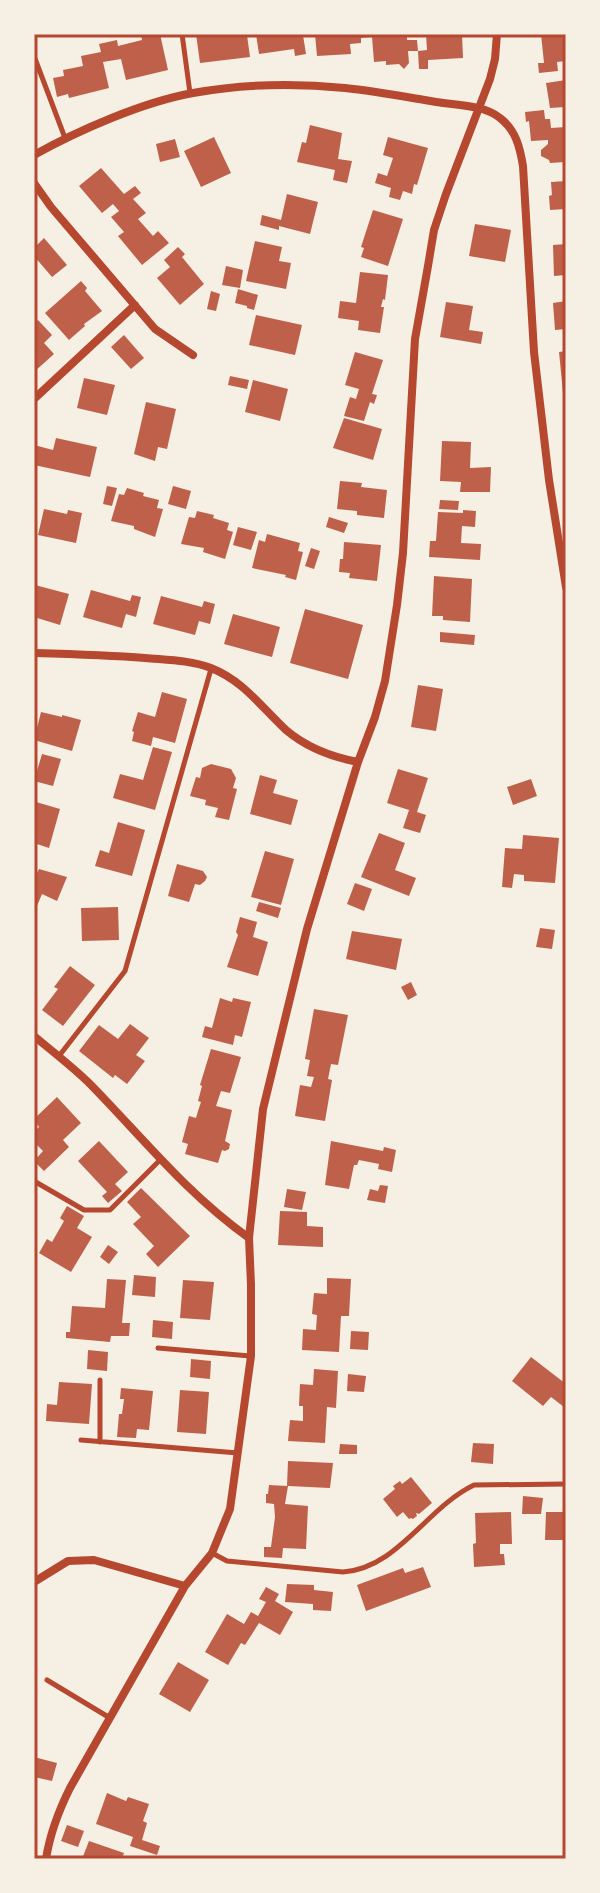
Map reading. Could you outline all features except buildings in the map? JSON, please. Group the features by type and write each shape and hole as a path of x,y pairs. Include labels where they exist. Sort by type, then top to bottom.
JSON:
{"street":[{"path":"46,1859 56,1815 185,1586 212,1553 230,1509 251,1356 249,1238 263,1109 307,929 385,681 397,605 406,513 415,339 434,230 490,79 497,34"},
{"path":"34,155 65,138 136,109 190,93 257,85 345,88 477,108 499,117 520,145 523,166 534,352 549,480 566,587"},
{"path":"34,183 155,329 193,355"},
{"path":"34,399 135,305"},
{"path":"34,653 184,661 211,668 236,681 295,737 316,750 358,762"},
{"path":"34,1036 88,1083 160,1160 219,1216 249,1238"},
{"path":"34,1582 68,1561 94,1560 185,1586"}],"lane":[{"path":"182,34 190,93"},
{"path":"34,56 65,138"},
{"path":"59,1056 125,971 211,668"},
{"path":"34,1181 84,1210 110,1210 160,1160"},
{"path":"158,1348 251,1356"},
{"path":"100,1380 100,1442"},
{"path":"81,1440 238,1453"},
{"path":"212,1553 227,1561 358,1571 395,1550 461,1491 474,1485 566,1484"},
{"path":"47,1680 110,1718"}]}
